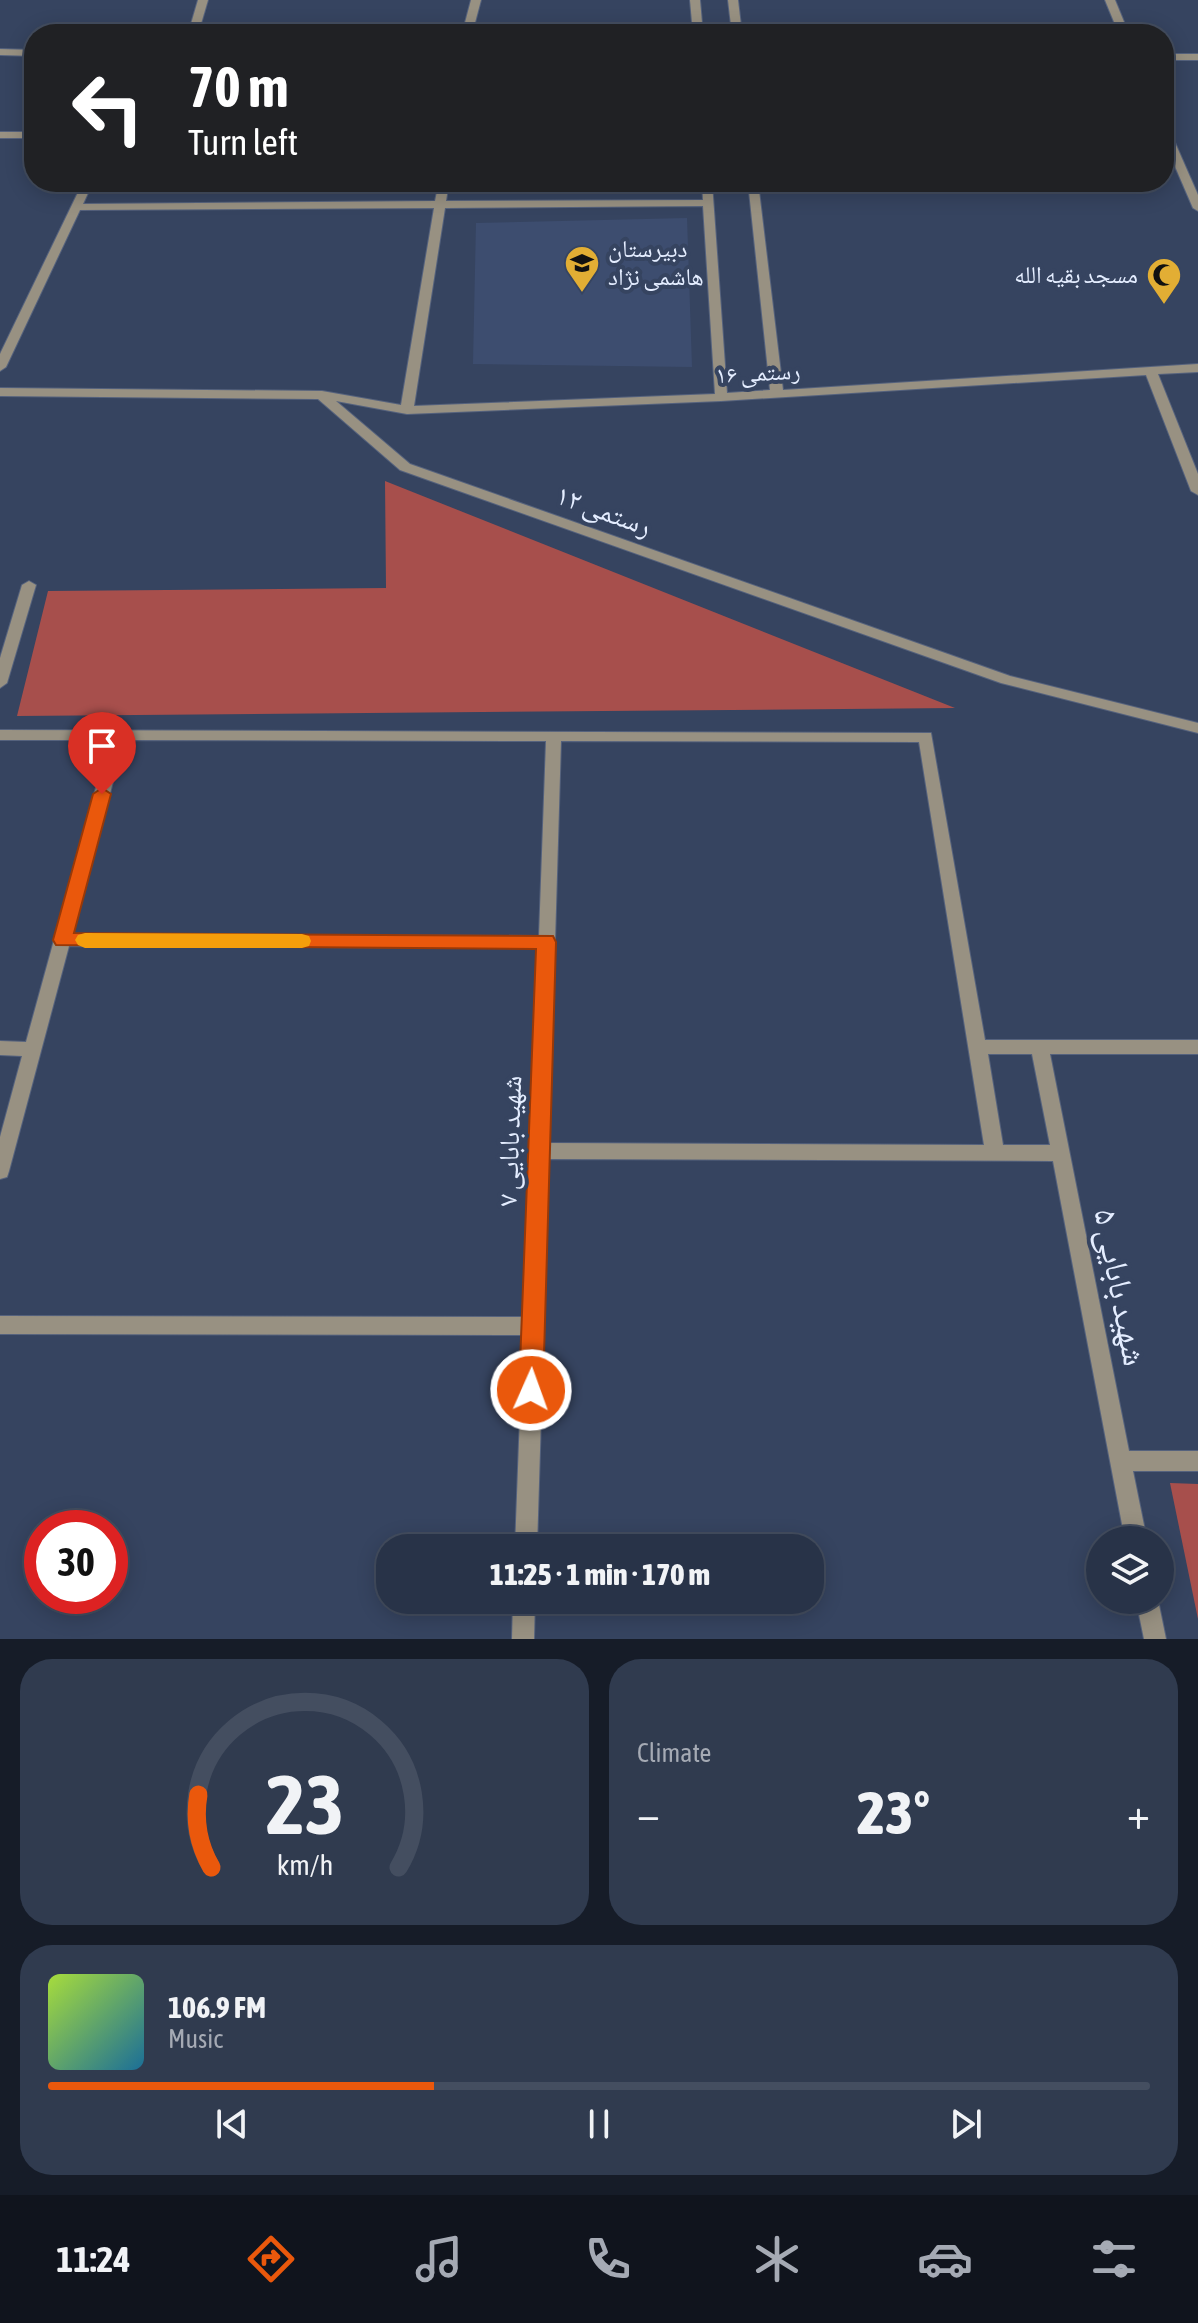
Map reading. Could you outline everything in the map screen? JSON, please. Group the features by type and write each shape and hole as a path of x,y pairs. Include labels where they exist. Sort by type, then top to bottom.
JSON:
{"street":[{"path":"196,24 203,0"},
{"path":"470,24 476,0"},
{"path":"695,0 697,24"},
{"path":"733,0 736,24"},
{"path":"1110,0 1120,24"},
{"path":"0,52 24,53"},
{"path":"1174,57 1198,57"},
{"path":"0,135 24,135"},
{"path":"1174,152 1198,208"},
{"path":"0,367 84,192"},
{"path":"407,410 443,192"},
{"path":"707,192 721,397"},
{"path":"754,192 777,394"},
{"path":"77,207 708,203"},
{"name":"رستمی ۱۶","path":"321,395 407,410 721,397 1198,368"},
{"path":"1151,371 1198,491"},
{"path":"0,392 321,395"},
{"name":"رستمی ۱۲","path":"321,395 405,467 1006,680 1198,728"},
{"path":"0,683 29,585"},
{"path":"0,735 926,737 995,1153"},
{"path":"0,1171 118,735"},
{"name":"شهید بابایی ۷","path":"526,1534 554,736"},
{"path":"63,940 546,942"},
{"path":"978,1047 1198,1047"},
{"name":"شهید بابایی ۵","path":"1040,1047 1133,1526"},
{"path":"0,1048 33,1049"},
{"path":"539,1151 1060,1153"},
{"path":"0,1325 533,1326"},
{"path":"1120,1461 1198,1461"},
{"path":"523,1639 524,1614"},
{"path":"1150,1614 1155,1639"}],"shaded area":[{"name":"دبیرستان هاشمی نژاد","path":"687,218 692,367 473,364 476,223"},
{"path":"385,481 955,708 17,716 48,591 386,588"},
{"path":"1170,1483 1198,1484 1198,1619"}],"slow traffic":[{"path":"85,940 302,941"}],"place":[{"name":"دبیرستان هاشمی نژاد","path":"582,294"},
{"name":"مسجد بقیه الله","path":"1164,306"}],"route":[{"path":"102,794 63,940 546,942 531,1390"}]}
